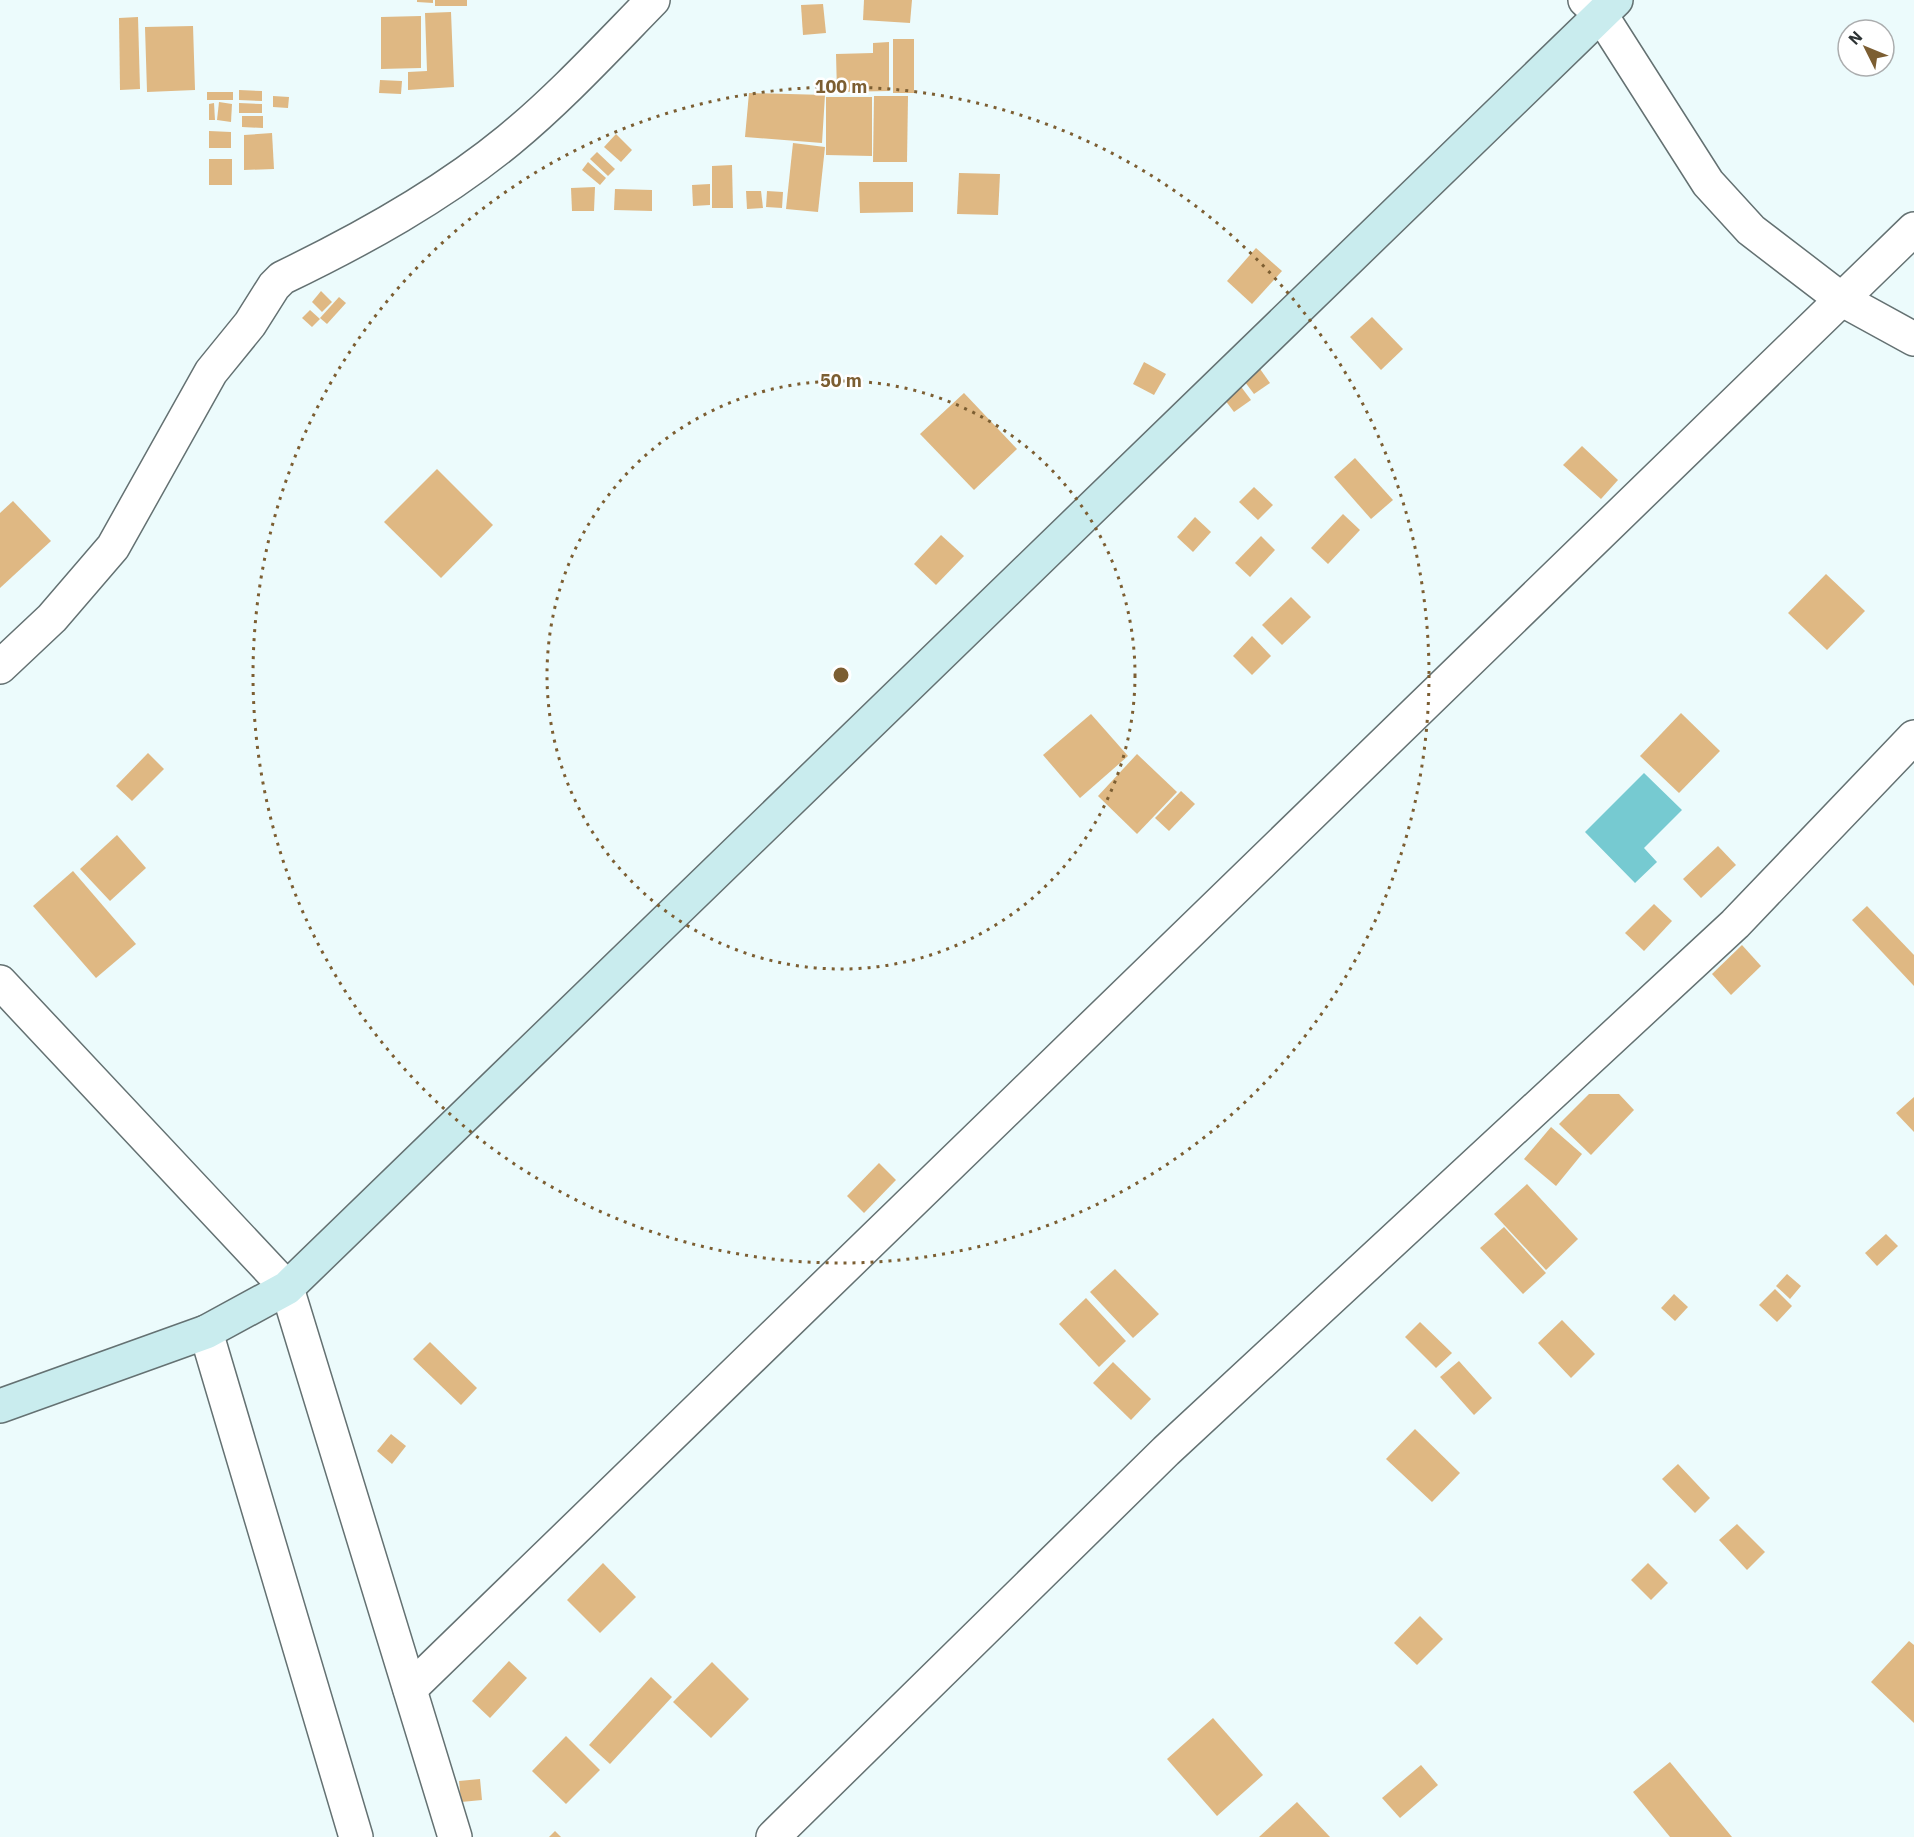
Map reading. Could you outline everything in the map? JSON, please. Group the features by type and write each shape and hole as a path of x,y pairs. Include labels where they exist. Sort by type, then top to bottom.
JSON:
{"street":[{"path":"0,667 52,618 113,547 211,372 250,324 274,286 282,278 433,196 509,140 579,75 653,0"},
{"path":"0,1406 206,1332 288,1288 1601,5 1708,183 1751,230 1842,299 1914,339"},
{"path":"410,1689 1914,229"},
{"path":"779,1835 1166,1451 1735,924 1914,737"},
{"path":"0,982 288,1288 455,1837"},
{"path":"206,1332 356,1837"}],"water":[{"path":"1644,773 1682,810 1644,848 1657,862 1635,883 1585,832"}],"building":[{"path":"417,0 433,0 433,3 417,2"},
{"path":"435,0 467,0 467,6 435,6"},
{"path":"864,0 912,0 910,23 863,20"},
{"path":"823,4 826,33 803,35 801,5"},
{"path":"451,12 454,87 408,90 408,72 427,71 425,13"},
{"path":"421,16 421,68 381,69 381,17"},
{"path":"138,17 140,89 120,90 119,18"},
{"path":"193,26 195,90 147,92 145,27"},
{"path":"893,39 914,39 914,93 893,93"},
{"path":"889,42 889,91 837,92 836,54 873,53 873,43"},
{"path":"380,80 402,81 401,94 379,93"},
{"path":"239,90 262,91 262,101 239,100"},
{"path":"207,92 233,92 233,100 207,100"},
{"path":"749,93 825,95 822,143 745,137"},
{"path":"273,96 289,97 288,108 273,107"},
{"path":"874,96 908,96 907,162 873,162"},
{"path":"826,97 872,97 872,156 826,155"},
{"path":"219,102 232,104 231,122 217,120"},
{"path":"214,103 215,120 209,120 209,104"},
{"path":"239,103 262,104 262,113 239,113"},
{"path":"242,116 263,116 263,128 242,127"},
{"path":"209,131 231,132 231,148 209,148"},
{"path":"272,133 274,169 244,170 244,135"},
{"path":"616,134 632,150 621,162 604,147"},
{"path":"793,143 825,147 818,212 786,209"},
{"path":"597,152 615,169 608,176 590,159"},
{"path":"209,159 232,159 232,185 209,185"},
{"path":"588,162 606,178 600,185 582,170"},
{"path":"732,165 733,208 712,208 712,166"},
{"path":"959,173 1000,174 998,215 957,214"},
{"path":"859,182 913,182 913,212 860,213"},
{"path":"710,184 710,205 693,206 692,185"},
{"path":"595,187 594,211 572,211 571,188"},
{"path":"615,189 652,190 652,211 614,210"},
{"path":"746,191 761,191 763,208 747,209"},
{"path":"767,191 783,192 782,208 766,207"},
{"path":"1256,248 1282,271 1252,304 1227,281"},
{"path":"321,291 332,302 322,312 312,302"},
{"path":"339,297 346,303 327,324 320,318"},
{"path":"310,310 320,319 312,327 302,318"},
{"path":"1372,317 1403,349 1381,370 1350,337"},
{"path":"1144,362 1166,374 1154,395 1133,384"},
{"path":"1258,366 1270,383 1254,394 1242,378"},
{"path":"1239,384 1251,400 1234,412 1222,396"},
{"path":"964,393 1017,449 974,490 920,434"},
{"path":"1582,446 1618,480 1601,499 1563,465"},
{"path":"1355,458 1393,500 1371,519 1334,477"},
{"path":"437,469 493,525 441,578 384,522"},
{"path":"1254,487 1273,505 1258,520 1239,502"},
{"path":"13,501 51,541 0,588 0,513"},
{"path":"1343,514 1360,530 1328,564 1311,548"},
{"path":"1195,517 1211,532 1193,552 1177,537"},
{"path":"941,535 964,556 936,585 914,564"},
{"path":"1261,536 1275,550 1250,577 1235,563"},
{"path":"1826,574 1865,611 1827,650 1788,613"},
{"path":"1291,597 1311,617 1282,645 1262,625"},
{"path":"1252,636 1271,656 1252,675 1233,656"},
{"path":"1681,713 1720,751 1679,793 1640,756"},
{"path":"1091,714 1128,756 1080,798 1043,755"},
{"path":"148,753 164,769 132,801 116,786"},
{"path":"1137,754 1177,792 1137,834 1098,796"},
{"path":"1181,791 1195,804 1169,831 1155,818"},
{"path":"117,835 146,868 110,901 80,869"},
{"path":"1718,846 1736,865 1701,898 1683,879"},
{"path":"73,871 136,944 96,978 33,906"},
{"path":"1654,904 1672,921 1644,951 1625,933"},
{"path":"1867,906 1914,955 1914,986 1852,920"},
{"path":"1742,945 1761,966 1731,995 1712,974"},
{"path":"1589,1094 1619,1094 1634,1110 1591,1155 1559,1124"},
{"path":"1914,1097 1914,1132 1896,1113"},
{"path":"1551,1127 1582,1154 1556,1186 1524,1159"},
{"path":"879,1163 896,1180 864,1213 847,1196"},
{"path":"1527,1184 1578,1239 1546,1270 1494,1214"},
{"path":"1504,1227 1546,1273 1523,1294 1480,1248"},
{"path":"1886,1234 1898,1246 1877,1266 1865,1253"},
{"path":"1115,1269 1159,1314 1133,1338 1090,1292"},
{"path":"1787,1274 1801,1286 1790,1299 1776,1286"},
{"path":"1775,1289 1792,1306 1777,1322 1759,1305"},
{"path":"1674,1294 1688,1307 1675,1321 1661,1308"},
{"path":"1086,1298 1126,1341 1099,1367 1059,1324"},
{"path":"1562,1320 1595,1354 1571,1378 1538,1343"},
{"path":"1420,1322 1452,1353 1436,1368 1405,1337"},
{"path":"430,1342 477,1388 461,1405 413,1359"},
{"path":"1459,1361 1492,1398 1474,1415 1440,1377"},
{"path":"1113,1362 1151,1399 1131,1420 1093,1383"},
{"path":"1415,1429 1460,1473 1432,1502 1386,1459"},
{"path":"391,1434 406,1446 392,1464 377,1451"},
{"path":"1678,1464 1710,1498 1695,1513 1662,1479"},
{"path":"1737,1524 1765,1552 1747,1570 1719,1540"},
{"path":"603,1563 636,1597 600,1633 567,1600"},
{"path":"1648,1563 1668,1583 1651,1600 1631,1580"},
{"path":"1420,1616 1443,1639 1417,1665 1394,1643"},
{"path":"1909,1641 1914,1645 1914,1723 1871,1682"},
{"path":"509,1661 527,1678 490,1718 472,1701"},
{"path":"712,1662 749,1699 711,1738 673,1702"},
{"path":"651,1677 672,1697 610,1764 589,1745"},
{"path":"1213,1718 1263,1775 1217,1816 1167,1759"},
{"path":"566,1736 600,1770 566,1804 532,1771"},
{"path":"1670,1762 1732,1837 1670,1837 1633,1792"},
{"path":"1421,1765 1438,1785 1400,1818 1382,1798"},
{"path":"480,1779 482,1800 461,1802 459,1781"},
{"path":"1297,1802 1330,1837 1259,1837"},
{"path":"555,1831 561,1837 549,1837"}]}
